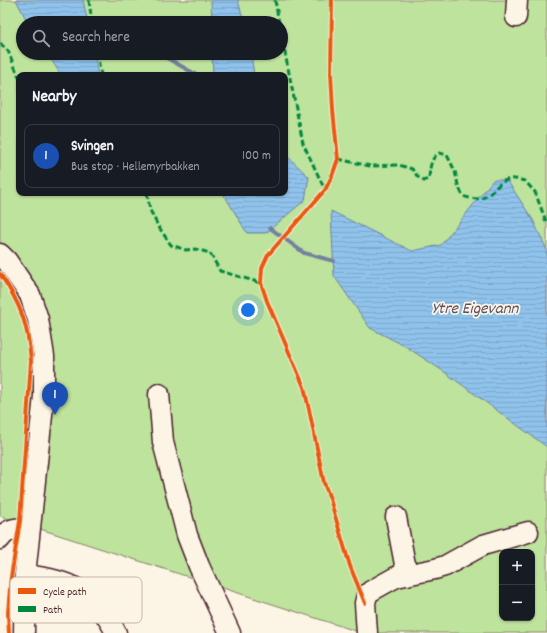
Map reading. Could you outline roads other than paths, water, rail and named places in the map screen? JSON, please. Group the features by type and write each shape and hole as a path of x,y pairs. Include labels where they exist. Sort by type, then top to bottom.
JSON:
{"street":[{"path":"0,254 8,261 30,295 38,319 44,356 44,396 25,575 35,577"},
{"path":"160,394 163,442 187,535 199,566 230,633"},
{"path":"396,516 407,575"},
{"path":"0,539 10,530 29,528"},
{"path":"367,633 365,603 366,595 372,591 396,577 440,568 483,545 528,532"},
{"path":"24,623 24,633"},
{"path":"111,623 116,633"}],"water":[{"path":"16,0 83,0 86,16 24,16"},
{"path":"211,0 238,0 242,16 212,16"},
{"path":"51,60 95,60 97,72 59,72"},
{"path":"212,60 252,60 254,72 213,72"},
{"path":"288,157 309,177 305,200 266,233 247,233 225,196 288,196"},
{"name":"Ytre Eigevann","path":"493,180 507,180 533,220 547,250 547,447 443,371 405,346 370,328 334,276 331,211 412,251 441,245"}],"waterway":[{"path":"170,60 192,72"},
{"path":"270,228 304,253 334,261"}],"place":[{"name":"Svingen","path":"55,415"}]}
